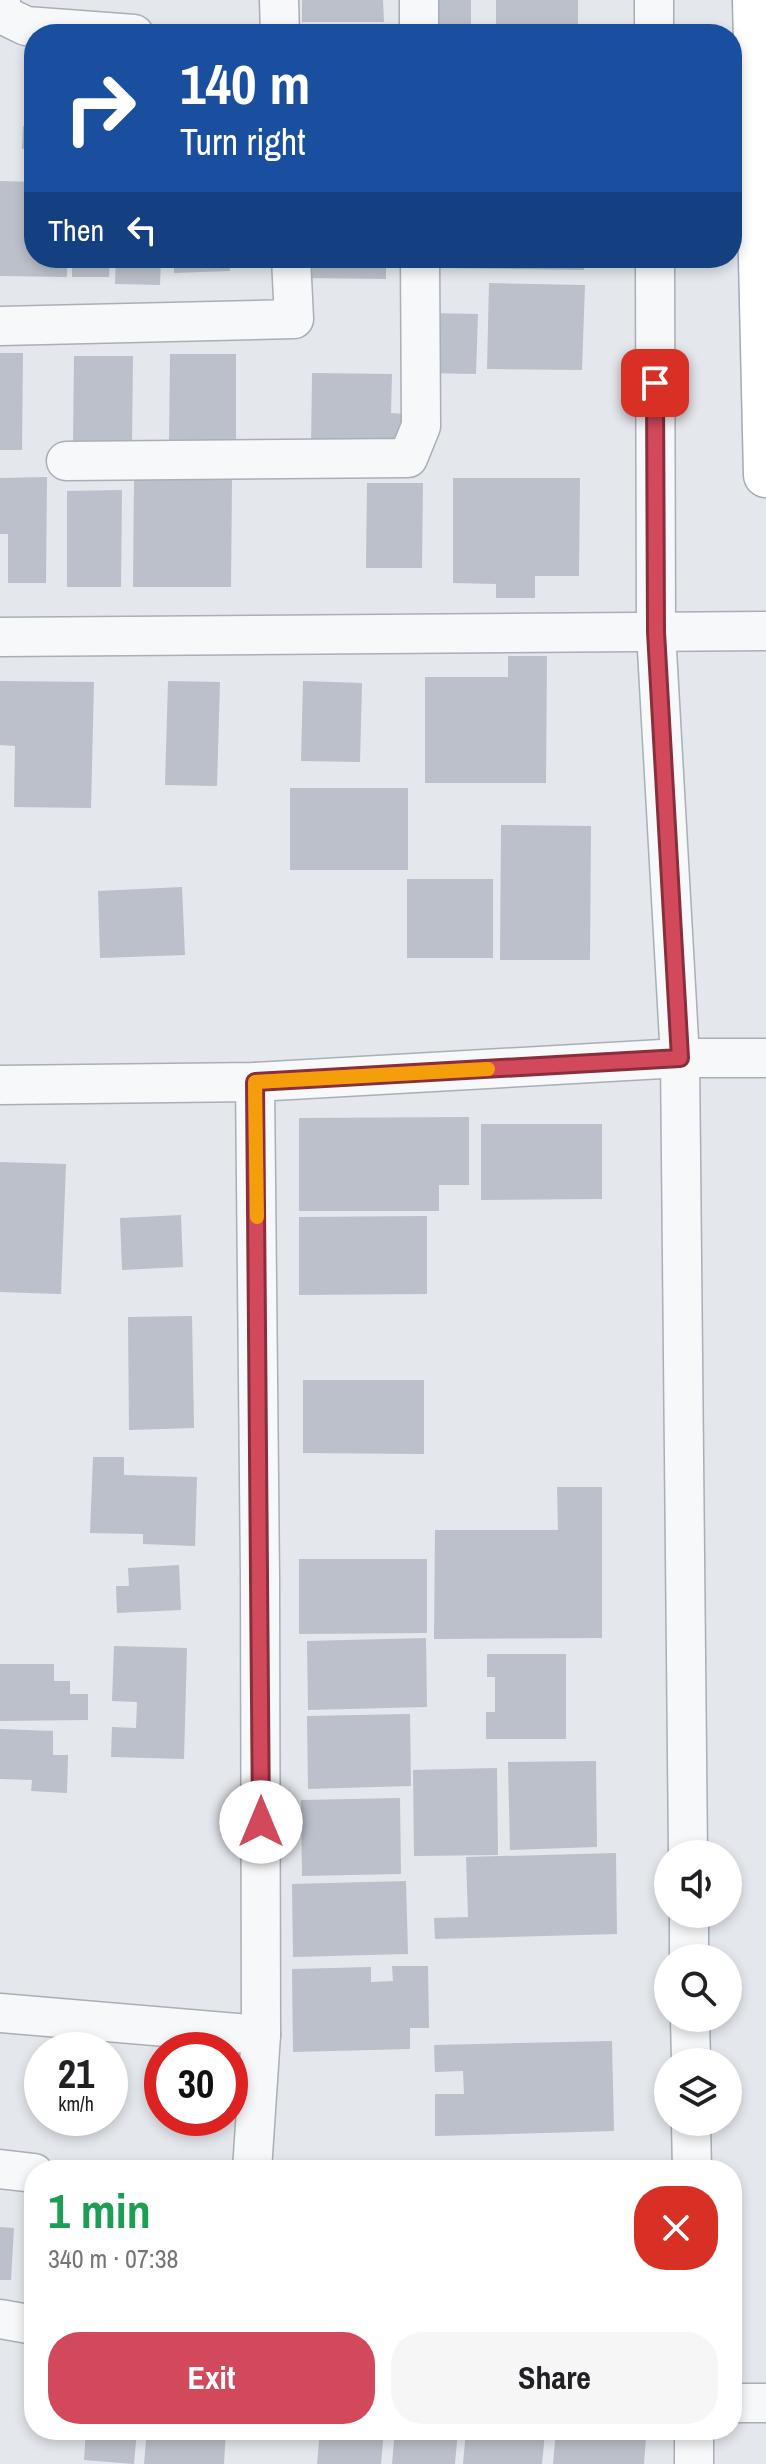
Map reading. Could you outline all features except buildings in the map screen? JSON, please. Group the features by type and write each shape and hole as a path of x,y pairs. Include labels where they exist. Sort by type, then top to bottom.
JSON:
{"main road":[{"path":"755,0 766,475"}],"street":[{"path":"1,0 1,14 24,25"},
{"path":"279,0 280,24"},
{"path":"419,0 419,24"},
{"path":"654,0 654,24"},
{"path":"0,326 294,319 291,268"},
{"path":"66,461 408,458 421,426 420,268"},
{"path":"655,268 656,632 680,1058 688,1840"},
{"path":"0,637 766,631"},
{"path":"0,1085 255,1082 680,1058 766,1058"},
{"path":"253,2160 261,2035 255,1082"},
{"path":"0,2013 261,2035"},
{"path":"691,2136 692,2160"},
{"path":"0,2169 24,2172"},
{"path":"0,2319 24,2323"},
{"path":"742,2403 766,2403"},
{"path":"694,2440 694,2464"}],"slow traffic":[{"path":"257,1217 255,1082 488,1069"}],"route":[{"path":"261,1822 255,1082 680,1058 656,632 655,383"}]}
